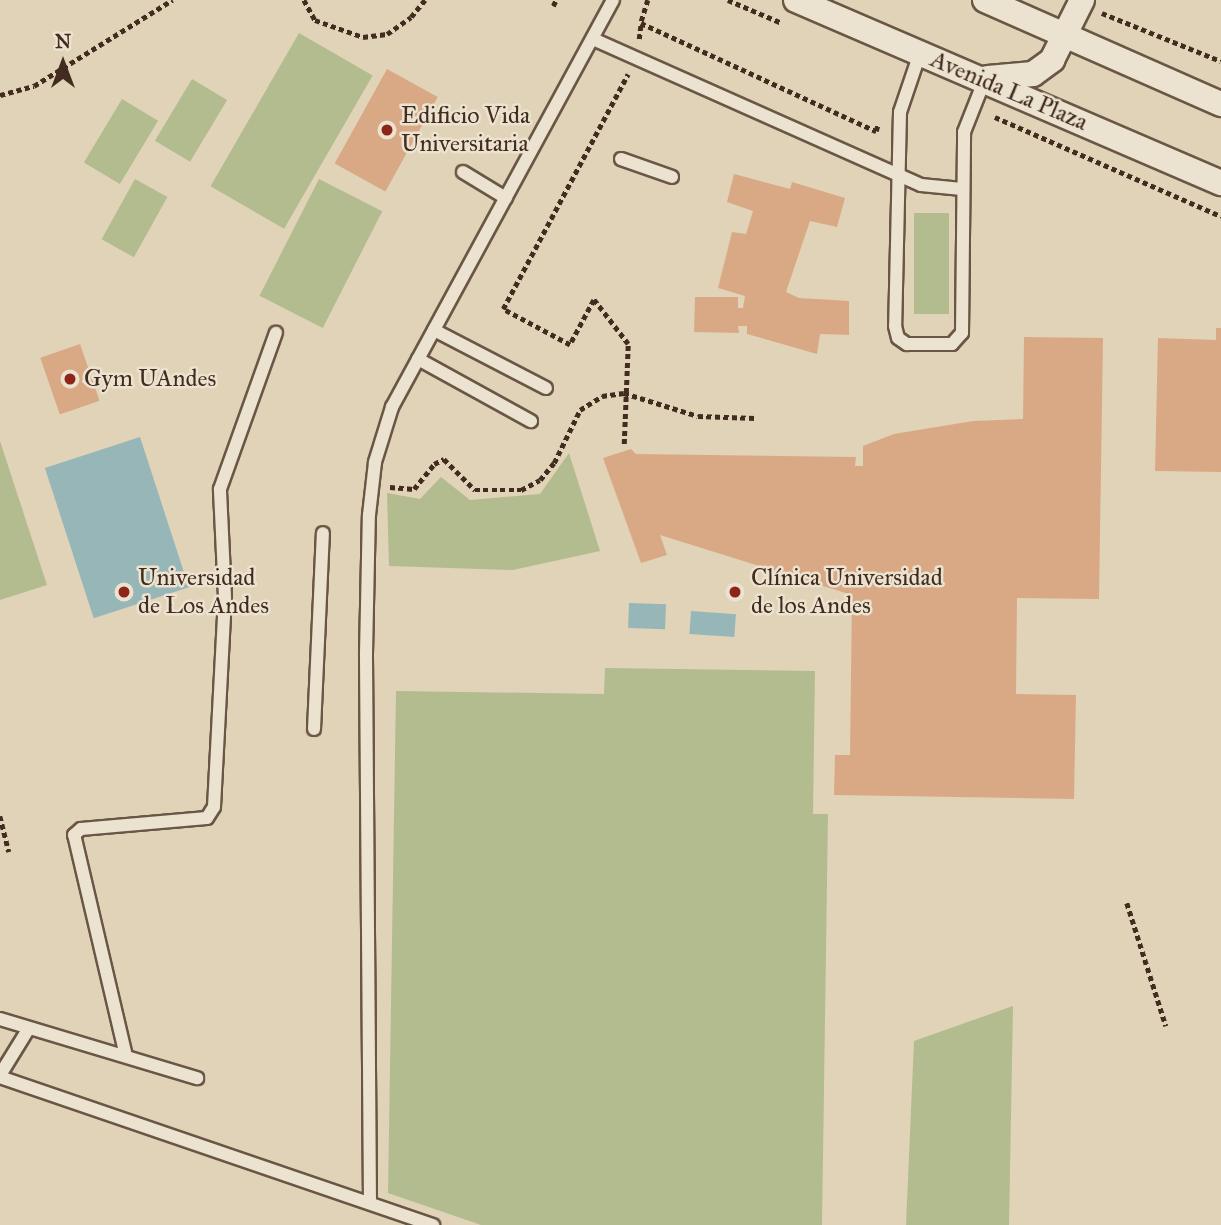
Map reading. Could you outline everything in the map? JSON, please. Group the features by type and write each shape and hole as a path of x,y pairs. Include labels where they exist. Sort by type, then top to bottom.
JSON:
{"street":[{"name":"Avenida La Plaza","path":"796,0 985,79 1221,183"},
{"path":"985,0 1036,10 1067,35 1221,104"},
{"path":"985,79 1033,74 1052,60 1067,35 1081,2"}],"lane":[{"path":"370,1203 366,653 372,485 392,407 613,0"},
{"path":"593,40 898,176 930,188 962,189"},
{"path":"920,53 901,101 895,326 898,338 907,344 952,344 962,333 964,132 972,106 985,79"},
{"path":"621,159 672,177"},
{"path":"463,172 506,198"},
{"path":"434,330 546,388"},
{"path":"126,1056 74,835 81,829 207,818 214,807 225,597 219,489 276,333"},
{"path":"418,359 531,421"},
{"path":"314,729 323,533"},
{"path":"0,1019 197,1078"},
{"path":"29,1028 0,1076 433,1225"}],"path":[{"path":"0,96 34,86 172,0"},
{"path":"304,0 315,20 363,37 387,34 411,18 425,0"},
{"path":"553,6 556,0"},
{"path":"624,444 628,344 594,300 569,345 503,309 636,59 648,0"},
{"path":"1081,2 1221,61"},
{"path":"642,23 876,131 880,119"},
{"path":"972,106 1221,216"},
{"path":"372,485 414,489 433,464 444,459 475,491 521,490 540,480 554,463 566,430 580,410 602,396 624,393 698,416 755,418"},
{"path":"0,816 9,852"},
{"path":"1127,903 1166,1026"}],"green space":[{"path":"299,33 373,76 284,229 210,186"},
{"path":"192,79 227,100 190,162 155,141"},
{"path":"122,99 158,121 120,184 84,162"},
{"path":"135,179 167,197 134,257 102,239"},
{"path":"319,179 382,211 323,328 260,296"},
{"path":"914,213 949,213 949,314 914,314"},
{"path":"0,441 47,585 0,600"},
{"path":"569,453 600,551 513,570 389,566 387,493 420,499 441,477 470,500 540,494"},
{"path":"605,668 815,671 813,814 828,814 822,1225 481,1225 388,1193 396,691 604,694"},
{"path":"1013,1006 1009,1225 906,1225 914,1041"}],"water":[{"path":"140,437 189,587 94,618 45,468"},
{"path":"629,603 666,604 665,629 628,628"},
{"path":"691,611 736,614 734,637 689,634"}],"building":[{"name":"Edificio Vida Universitaria","path":"387,69 438,97 385,192 335,163"},
{"path":"734,174 790,189 792,182 845,198 837,227 810,221 786,292 799,298 849,301 849,335 820,334 817,354 747,334 747,326 738,326 739,333 694,332 695,297 738,297 738,308 743,308 745,296 718,288 732,232 746,234 753,211 727,202"},
{"path":"1216,328 1221,328 1221,472 1155,471 1158,338 1216,340"},
{"path":"1024,337 1103,338 1099,599 1017,598 1016,694 1076,695 1074,799 834,795 835,755 850,755 852,595 660,535 667,555 641,563 603,458 631,449 636,454 856,457 855,466 863,466 863,446 894,434 973,421 1023,419"},
{"name":"Gym UAndes","path":"80,344 100,401 60,414 40,358"}],"place":[{"name":"Edificio Vida Universitaria","path":"387,130"},
{"name":"Gym UAndes","path":"70,379"},
{"name":"Universidad de Los Andes","path":"124,592"},
{"name":"Clínica Universidad de los Andes","path":"735,592"}]}
